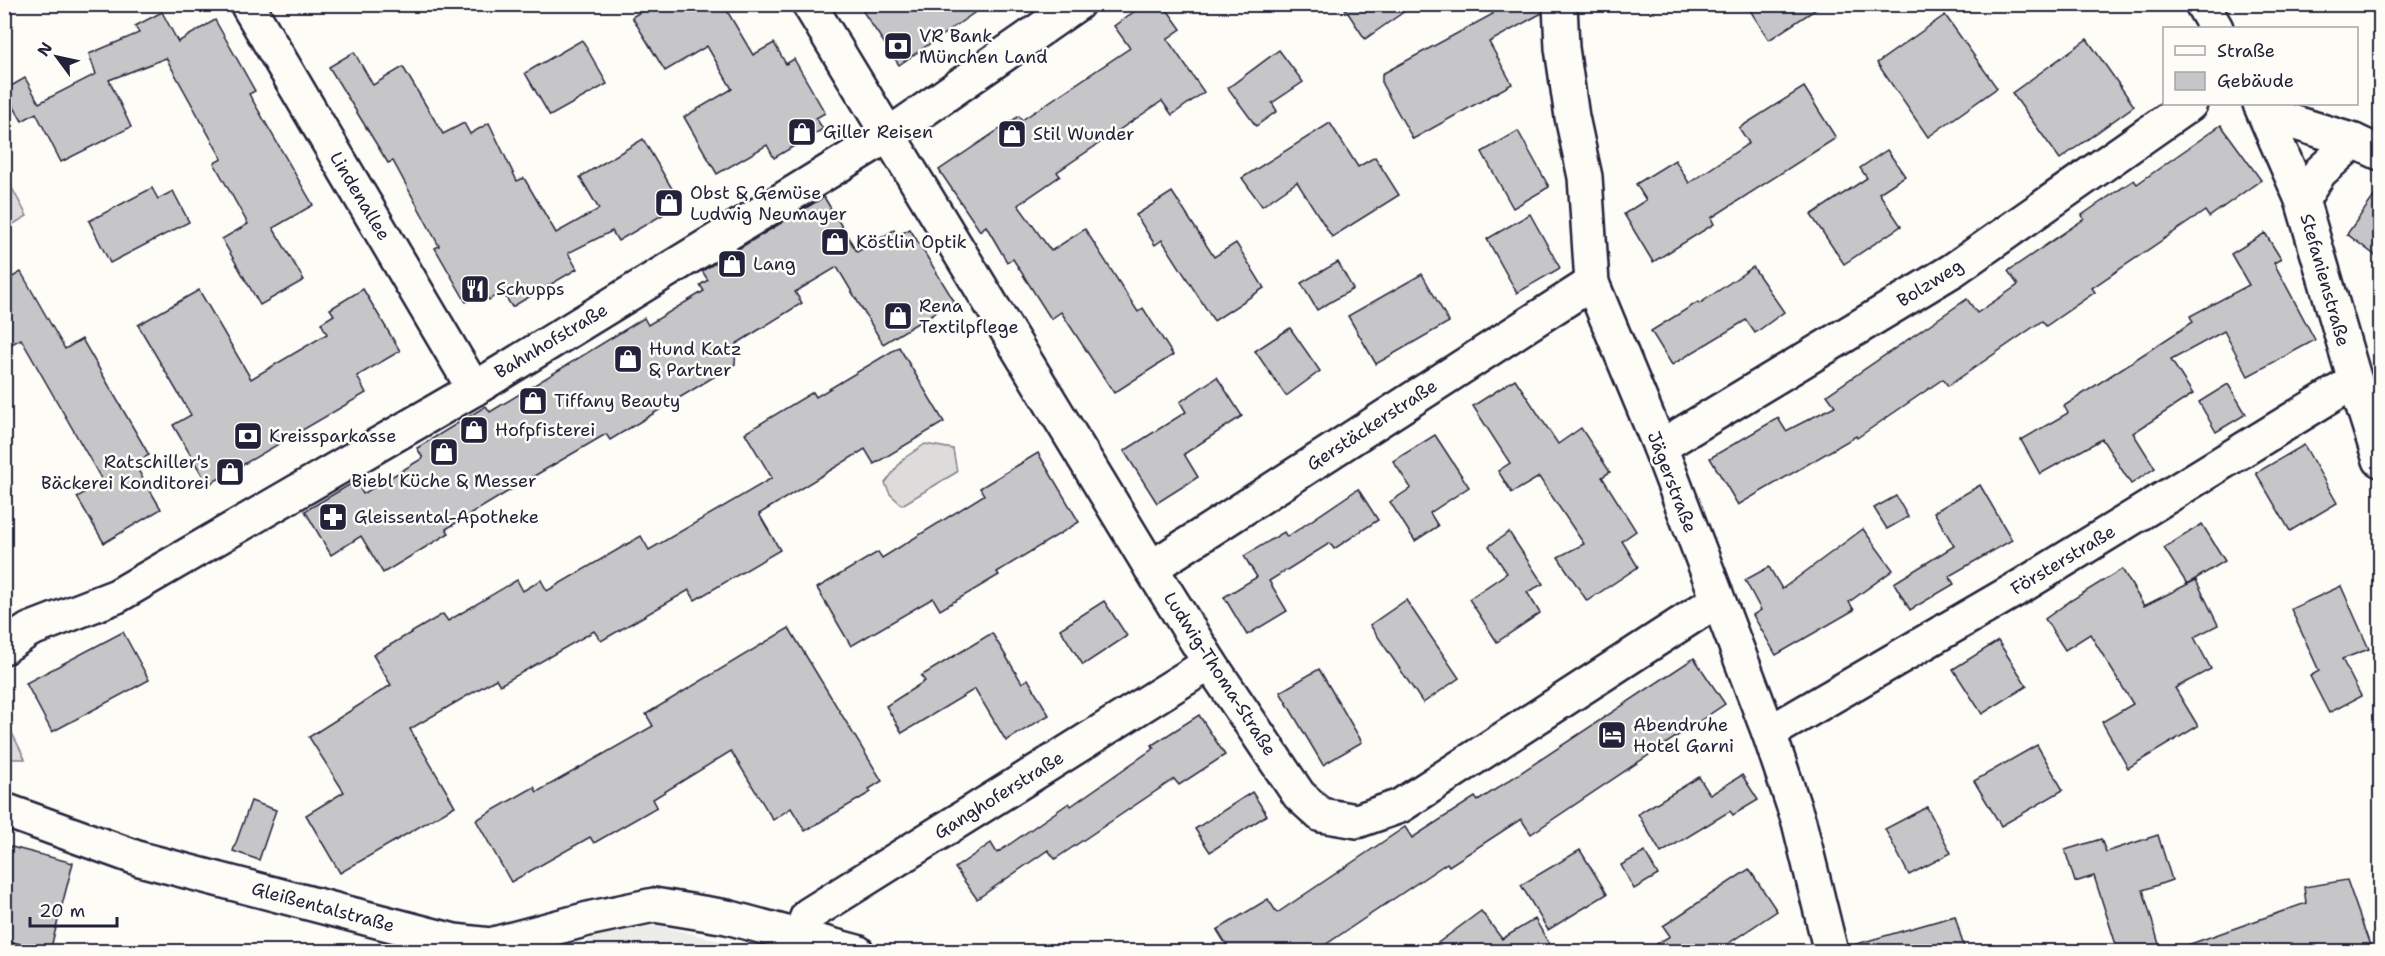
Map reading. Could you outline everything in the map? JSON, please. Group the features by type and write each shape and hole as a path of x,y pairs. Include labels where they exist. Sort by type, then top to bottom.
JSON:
{"street":[{"name":"Lindenallee","path":"247,4 474,388"},
{"name":"Ludwig-Thoma-Straße","path":"809,4 1210,663 1299,795 1322,815 1357,821 1400,806 1716,601"},
{"name":"Bahnhofstraße","path":"5,647 29,630 117,596 474,388 888,135 1077,4"},
{"name":"Jägerstraße","path":"1560,4 1562,48 1572,117 1585,177 1592,283 1660,447 1716,601 1768,733 1799,822 1831,951"},
{"path":"2202,4 2215,27"},
{"name":"Bolzweg","path":"1660,447 1953,270 2189,105"},
{"path":"2263,109 2367,147"},
{"name":"Stefanienstraße","path":"2263,109 2302,200 2380,460"},
{"path":"2302,200 2320,172 2367,147"},
{"name":"Gerstäckerstraße","path":"1151,568 1592,283"},
{"name":"Försterstraße","path":"1768,733 2020,587 2355,381"},
{"name":"Ganghoferstraße","path":"799,936 808,915 1210,663"},
{"name":"Gleißentalstraße","path":"4,810 140,859 454,941 490,945 592,918 654,905 726,917 857,951"}],"shaded area":[{"path":"5,175 27,216 4,229"},
{"path":"925,444 953,449 957,472 902,505 890,494 885,483 903,459"},
{"path":"4,710 9,716 5,719 25,759 10,759 5,754"},
{"path":"657,925 759,951 575,952 598,933"},
{"path":"5,931 94,951 5,952"}],"building":[{"path":"653,4 723,4 753,55 774,43 786,64 794,59 825,113 816,118 823,129 774,158 767,145 717,174 684,117 732,89 707,46 665,71 632,17"},
{"path":"858,4 987,4 899,65"},
{"path":"1145,4 1163,4 1181,29 1167,39 1204,92 1172,115 1162,101 1057,172 1060,176 1018,205 1051,251 1085,229 1138,312 1143,308 1173,355 1114,393 1061,312 1051,319 1013,259 1007,262 986,226 980,231 939,170 1019,116 1022,120 1130,48 1114,26"},
{"path":"1342,4 1415,4 1365,39"},
{"path":"1488,4 1541,4 1542,13 1489,42 1512,84 1413,139 1382,84 1382,74 1493,14"},
{"path":"1746,4 1824,4 1769,40"},
{"path":"162,12 178,42 215,20 255,91 249,94 313,205 273,228 304,280 260,305 222,239 248,224 214,163 222,159 166,58 109,80 131,127 61,162 36,113 22,121 4,90 25,78 39,103 96,74 89,54 139,33 135,26"},
{"path":"1945,15 1997,88 1928,137 1877,63"},
{"path":"2087,39 2134,106 2060,159 2012,93"},
{"path":"582,40 607,84 550,116 525,73"},
{"path":"1279,50 1303,82 1272,103 1277,111 1256,126 1228,88"},
{"path":"354,52 373,85 403,67 443,134 464,123 470,134 489,123 517,181 524,178 556,233 599,209 580,177 643,139 681,204 618,241 612,231 568,253 577,269 512,307 502,291 489,300 484,291 466,302 435,248 439,246 393,161 388,163 329,67"},
{"path":"1804,87 1836,138 1711,218 1714,224 1653,262 1624,214 1646,200 1636,184 1675,160 1689,183 1749,143 1739,128"},
{"path":"1330,123 1358,167 1375,157 1399,195 1332,237 1297,182 1262,206 1242,178"},
{"path":"2221,125 2261,180 2209,217 2205,211 2092,288 2095,292 2046,326 2042,321 1948,386 1943,379 1857,438 1856,436 1738,505 1710,458 1778,418 1786,431 1835,406 1827,395 1967,299 1977,313 2018,285 2008,271 2084,219 2082,215 2108,197 2134,180 2137,184"},
{"path":"1518,131 1549,187 1513,208 1482,152"},
{"path":"1887,150 1905,176 1879,193 1901,226 1844,264 1811,215 1867,178 1860,168"},
{"path":"152,188 158,199 173,191 189,222 110,263 89,221"},
{"path":"2380,188 2380,259 2347,234"},
{"path":"1172,192 1214,257 1236,243 1264,288 1214,321 1162,240 1155,245 1136,215"},
{"path":"824,197 857,252 894,230 897,236 910,229 954,301 883,344 837,267 795,292 802,303 736,344 735,364 610,440 606,434 517,486 446,529 449,533 383,573 361,536 331,555 305,511 356,481 363,494 423,458 417,448 486,406 490,412 644,318 648,325 704,291 700,285 708,280 702,271"},
{"path":"1530,214 1560,268 1517,293 1487,239"},
{"path":"2265,233 2281,259 2274,263 2315,340 2248,376 2224,331 2171,360 2193,394 2133,433 2155,468 2131,484 2102,439 2040,474 2021,440 2068,413 2064,406 2193,322 2190,316 2249,285 2231,254"},
{"path":"1338,262 1353,289 1317,310 1301,283"},
{"path":"1753,267 1784,312 1755,333 1746,320 1672,365 1651,331 1698,302 1699,304"},
{"path":"21,272 65,349 82,339 149,455 134,463 161,509 104,543 77,497 103,482 21,339 4,348 4,282"},
{"path":"1422,274 1449,322 1376,364 1348,316"},
{"path":"363,289 400,351 357,376 366,393 208,485 173,425 191,415 138,325 199,290 251,379 327,334 321,323 334,315 330,309"},
{"path":"1290,328 1320,371 1286,396 1255,351"},
{"path":"899,347 944,422 874,464 865,449 759,514 780,550 695,600 689,590 601,641 594,631 500,685 496,679 410,729 455,806 340,873 306,815 344,792 309,737 391,685 373,655 443,614 448,621 517,580 523,591 541,580 547,591 641,536 649,550 772,478 745,433 813,392 816,397"},
{"path":"1217,377 1242,416 1184,454 1198,477 1157,503 1124,451 1186,412 1180,402"},
{"path":"1515,379 1558,444 1581,428 1610,472 1602,477 1636,531 1622,541 1638,567 1587,601 1558,557 1584,544 1539,477 1512,493 1498,471 1510,463 1473,406"},
{"path":"2228,384 2246,414 2216,432 2199,402"},
{"path":"1435,435 1469,487 1430,513 1438,526 1415,541 1390,502 1411,488 1393,461"},
{"path":"2304,445 2337,503 2290,531 2256,473"},
{"path":"1038,453 1079,522 997,572 999,575 940,610 933,598 851,646 817,588 878,552 882,558 984,495 980,488"},
{"path":"1980,485 2012,540 1949,576 1954,584 1910,610 1894,583 1954,546 1934,512"},
{"path":"1358,489 1378,520 1334,549 1330,543 1269,581 1287,611 1247,635 1224,597 1257,577 1244,556 1284,532 1287,537"},
{"path":"1896,496 1908,517 1887,529 1874,508"},
{"path":"2202,524 2225,561 2187,584 2164,548"},
{"path":"1863,529 1893,570 1849,602 1854,610 1776,655 1753,615 1761,610 1745,580 1769,567 1782,589"},
{"path":"1509,532 1543,584 1527,592 1540,613 1497,642 1469,599 1507,573 1489,546"},
{"path":"2122,569 2144,606 2196,580 2218,625 2194,637 2211,669 2175,688 2198,726 2128,768 2102,722 2133,704 2090,634 2065,650 2045,619"},
{"path":"2341,586 2369,649 2342,659 2361,696 2329,713 2310,676 2319,671 2291,609"},
{"path":"1406,600 1459,678 1423,703 1370,625"},
{"path":"1104,601 1127,636 1083,665 1060,629"},
{"path":"789,628 882,781 869,789 871,792 805,831 791,808 773,820 731,751 653,799 657,807 594,843 590,837 511,882 476,820 534,787 537,792 653,726 646,714"},
{"path":"123,632 149,680 52,732 26,683"},
{"path":"992,633 1022,683 1028,679 1049,715 1006,741 975,689 902,733 886,706 925,681 921,676"},
{"path":"1998,641 2027,686 1982,714 1953,669"},
{"path":"1694,658 1725,704 1531,834 1521,819 1449,866 1447,863 1316,951 1230,951 1217,930 1268,899 1277,913 1405,827 1412,838 1475,797 1478,801"},
{"path":"1319,669 1362,742 1323,765 1280,692"},
{"path":"1199,715 1225,755 1179,785 1174,779 1055,859 1048,850 977,899 955,868 991,843 997,853 1069,803 1071,806 1154,748 1152,745"},
{"path":"2037,745 2063,790 2001,826 1974,781"},
{"path":"1742,775 1758,800 1733,815 1730,811 1661,853 1638,814 1699,777 1710,795"},
{"path":"1252,792 1267,815 1210,852 1195,829"},
{"path":"251,801 276,810 259,860 233,851"},
{"path":"1927,807 1951,853 1909,875 1885,829"},
{"path":"2158,835 2172,880 2143,890 2161,951 2118,951 2094,876 2075,882 2065,850 2101,839 2106,852"},
{"path":"4,845 73,863 50,951 4,951"},
{"path":"1580,850 1607,894 1548,930 1521,885"},
{"path":"1645,852 1658,875 1634,889 1621,865"},
{"path":"1749,869 1777,911 1717,951 1645,951 1670,936 1663,926"},
{"path":"2347,880 2372,951 2179,951 2179,948 2306,903 2304,887"},
{"path":"1481,911 1502,939 1535,919 1549,944 1536,951 1427,951"},
{"path":"1955,916 1965,951 1854,951 1853,945"}],"railway":[{"path":"4,941 42,952"}],"place":[{"name":"VR Bank München Land","path":"898,46"},
{"name":"Giller Reisen","path":"802,132"},
{"name":"Stil Wunder","path":"1012,134"},
{"name":"Obst & Gemüse Ludwig Neumayer","path":"669,203"},
{"name":"Köstlin Optik","path":"835,242"},
{"name":"Lang","path":"732,264"},
{"name":"Schupps","path":"475,289"},
{"name":"Rena Textilpflege","path":"898,316"},
{"name":"Hund Katz & Partner","path":"628,359"},
{"name":"Tiffany Beauty","path":"533,401"},
{"name":"Hofpfisterei","path":"474,430"},
{"name":"Kreissparkasse","path":"248,436"},
{"name":"Biebl Küche & Messer","path":"444,452"},
{"name":"Ratschiller's Bäckerei Konditorei","path":"230,472"},
{"name":"Gleissental-Apotheke","path":"333,517"},
{"name":"Abendruhe Hotel Garni","path":"1612,735"}]}
